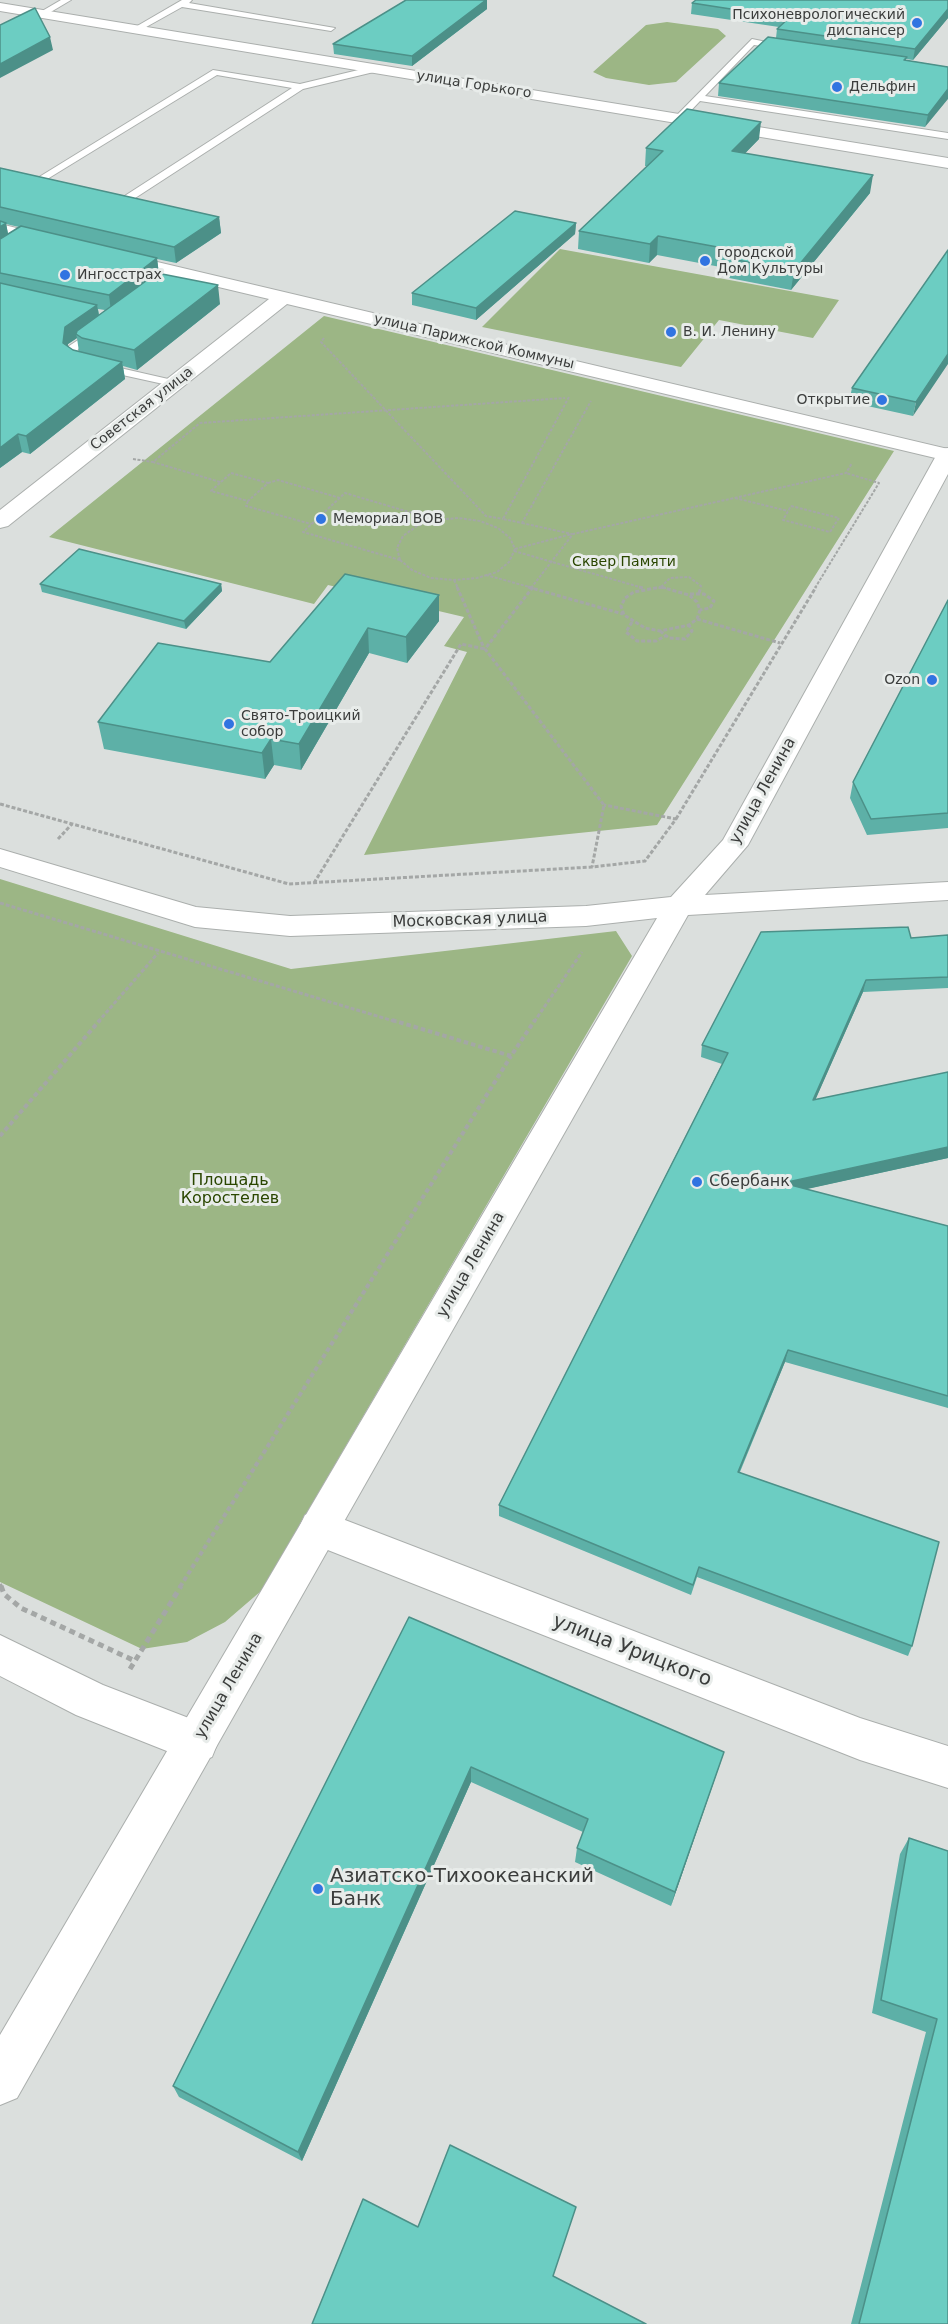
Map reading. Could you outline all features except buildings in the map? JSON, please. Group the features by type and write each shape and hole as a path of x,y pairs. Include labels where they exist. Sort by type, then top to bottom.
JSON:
{"street":[{"name":"улица Горького","path":"0,7 948,163"},
{"path":"4,238 26,235 72,246"},
{"name":"улица Парижской Коммуны","path":"96,252 172,275 284,297 948,455"},
{"name":"Советская улица","path":"0,521 284,297"},
{"name":"улица Ленина","path":"0,2081 679,906 734,845 948,455"},
{"name":"Московская улица","path":"0,858 195,916 290,926 586,916 679,906 948,891"},
{"name":"улица Урицкого","path":"319,1528 849,1735 948,1767"},
{"path":"0,1655 107,1707 197,1742"}],"lane":[{"path":"41,14 67,0"},
{"path":"136,29 184,2 331,28"},
{"path":"678,119 752,42 798,49"},
{"path":"92,194 125,200 300,87 375,69"},
{"path":"58,187 36,182 216,72 300,87"},
{"path":"698,98 948,136"},
{"path":"105,324 73,348 71,356 81,363 173,384"}],"path":[{"path":"327,335 321,342 486,516 573,534"},
{"path":"503,519 572,393"},
{"path":"220,482 153,462 200,423 569,398"},
{"path":"522,523 592,398"},
{"path":"842,458 854,461 846,473"},
{"path":"248,501 211,490 231,473 268,483"},
{"path":"0,804 289,884 592,867 645,861 676,819 780,643 879,483 846,473 573,534 514,550"},
{"path":"312,524 246,506 248,501 268,483 278,480 340,498"},
{"path":"400,560 397,548 403,536 417,526 436,520 458,518 480,521 498,528 510,538 514,550 509,562 497,572 454,580 422,574 400,560 303,532 345,493 436,520"},
{"path":"735,498 788,512"},
{"path":"791,506 839,518 830,532 783,520 788,512 791,506"},
{"path":"480,521 486,516"},
{"path":"485,649 573,534"},
{"path":"514,550 645,588 661,587 689,595 697,602 700,610 697,619 689,625 660,631"},
{"path":"486,575 623,614 632,622 660,631 665,636 674,639 689,637 692,631 689,625"},
{"path":"661,587 670,578 689,578 701,586 699,593"},
{"path":"454,580 485,649 604,805 676,819"},
{"path":"623,614 621,606 625,598 645,588"},
{"path":"689,595 699,593 708,595 714,603 710,608 700,610"},
{"path":"697,619 780,643"},
{"path":"632,622 626,632 637,641 656,641 665,636"},
{"path":"314,883 461,644 485,649"},
{"path":"592,867 604,805"},
{"path":"0,903 511,1056"},
{"path":"107,1707 275,1431 511,1056 582,951"},
{"path":"0,1136 159,952"},
{"path":"0,1584 4,1594 21,1608 135,1661"}],"green space":[{"path":"667,22 718,29 726,36 676,82 649,85 606,78 593,72 646,25"},
{"path":"560,249 839,300 813,338 719,320 681,367 482,327"},
{"name":"Сквер Памяти","path":"324,316 894,451 657,825 364,855 467,652 444,646 464,617 328,585 314,604 49,537"},
{"name":"Площадь Коростелев","path":"0,879 291,969 616,931 632,956 261,1591 225,1622 187,1642 142,1649 0,1582"}],"place":[{"name":"Психоневрологический диспансер","path":"917,23"},
{"name":"Дельфин","path":"837,87"},
{"name":"городской Дом Культуры","path":"705,261"},
{"name":"Ингосстрах","path":"65,275"},
{"name":"В. И. Ленину","path":"671,332"},
{"name":"Открытие","path":"882,400"},
{"name":"Мемориал ВОВ","path":"321,519"},
{"name":"Ozon","path":"932,680"},
{"name":"Свято-Троицкий собор","path":"229,724"},
{"name":"Сбербанк","path":"697,1182"},
{"name":"Азиатско-Тихоокеанский Банк","path":"318,1889"}]}
